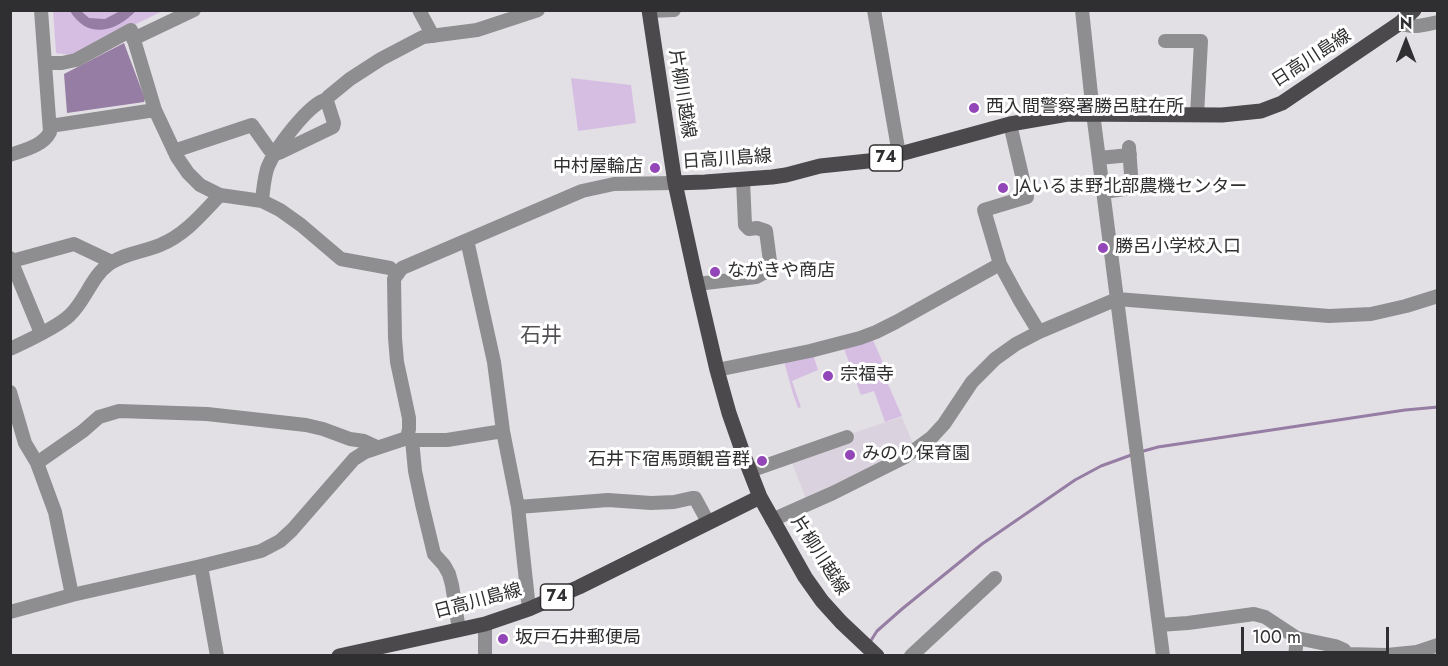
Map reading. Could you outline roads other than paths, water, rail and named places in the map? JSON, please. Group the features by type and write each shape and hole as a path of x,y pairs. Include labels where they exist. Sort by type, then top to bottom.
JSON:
{"main road":[{"name":"日高川島線","path":"339,656 485,624 529,609 579,587 760,497 729,412 717,370 675,183 743,180 786,175 820,166 879,160 1010,124 1068,114 1197,115 1261,111 1282,103 1400,23 1414,10"},
{"name":"片柳川越線","path":"649,11 675,183"},
{"name":"片柳川越線","path":"760,497 811,585 842,622 870,649"}],"street":[{"path":"10,155 40,143 47,138 50,132 41,10"},
{"path":"132,34 170,10"},
{"path":"45,63 76,60 132,34 194,10"},
{"path":"419,10 433,36"},
{"path":"262,201 264,178 268,166 289,132 322,100 327,99 350,79 381,59 423,37 477,30 538,10"},
{"path":"649,11 674,10"},
{"path":"874,10 899,154"},
{"path":"1082,10 1162,656"},
{"path":"1400,23 1408,27 1416,27 1437,22"},
{"path":"132,34 155,110 182,165 200,185 220,195 262,201 301,225 341,259 390,268 397,274"},
{"path":"1165,41 1201,41 1197,115"},
{"path":"275,154 333,127 327,99"},
{"path":"50,126 155,110"},
{"path":"1010,124 1027,197 984,210 1000,264 1039,332"},
{"path":"174,151 252,125 275,154"},
{"path":"1099,158 1129,151 1132,188 1103,192"},
{"path":"697,284 756,277 771,269 766,231 757,228 749,229 745,225 743,180"},
{"path":"459,630 449,574 434,554 409,439 409,418 397,362 394,279 405,266 572,195 614,184 675,183"},
{"path":"10,349 69,317 100,272 112,262 162,244 189,228 220,195"},
{"path":"467,240 494,362 518,507 529,609"},
{"path":"41,333 11,260 74,244 112,262"},
{"path":"717,370 860,338 886,327 1000,264"},
{"path":"772,520 891,465 918,449 944,424 972,382 995,359 1016,344 1039,332 1117,299 1329,316 1371,314 1437,296"},
{"path":"10,392 25,443 37,463 55,512 72,595"},
{"path":"37,463 99,417 119,411 207,414 306,425 364,441 377,447"},
{"path":"10,612 261,550 280,541 291,531 354,459 377,447 409,439 447,440 504,431"},
{"path":"750,471 847,437"},
{"path":"518,507 608,500 674,502 695,498 708,522"},
{"path":"201,566 217,656"},
{"path":"911,656 995,578"},
{"path":"1159,625 1254,614 1265,617 1297,638 1335,645 1347,654 1387,655 1417,652 1437,645"},
{"path":"485,624 485,656"},
{"path":"1295,656 1297,638"}],"waterway":[{"path":"1140,452 1158,447 1438,407"},
{"path":"870,642 877,631 902,609 982,544 1075,480 1101,466 1134,454"}],"place":[{"name":"西入間警察署勝呂駐在所","path":"974,108"},
{"name":"中村屋輪店","path":"655,168"},
{"name":"JAいるま野北部農機センター","path":"1003,188"},
{"name":"勝呂小学校入口","path":"1103,248"},
{"name":"ながきや商店","path":"715,272"},
{"name":"宗福寺","path":"828,376"},
{"name":"みのり保育園","path":"850,455"},
{"name":"石井下宿馬頭観音群","path":"762,461"},
{"name":"坂戸石井郵便局","path":"503,639"}],"district":[{"name":"石井","path":"541,337"}]}
